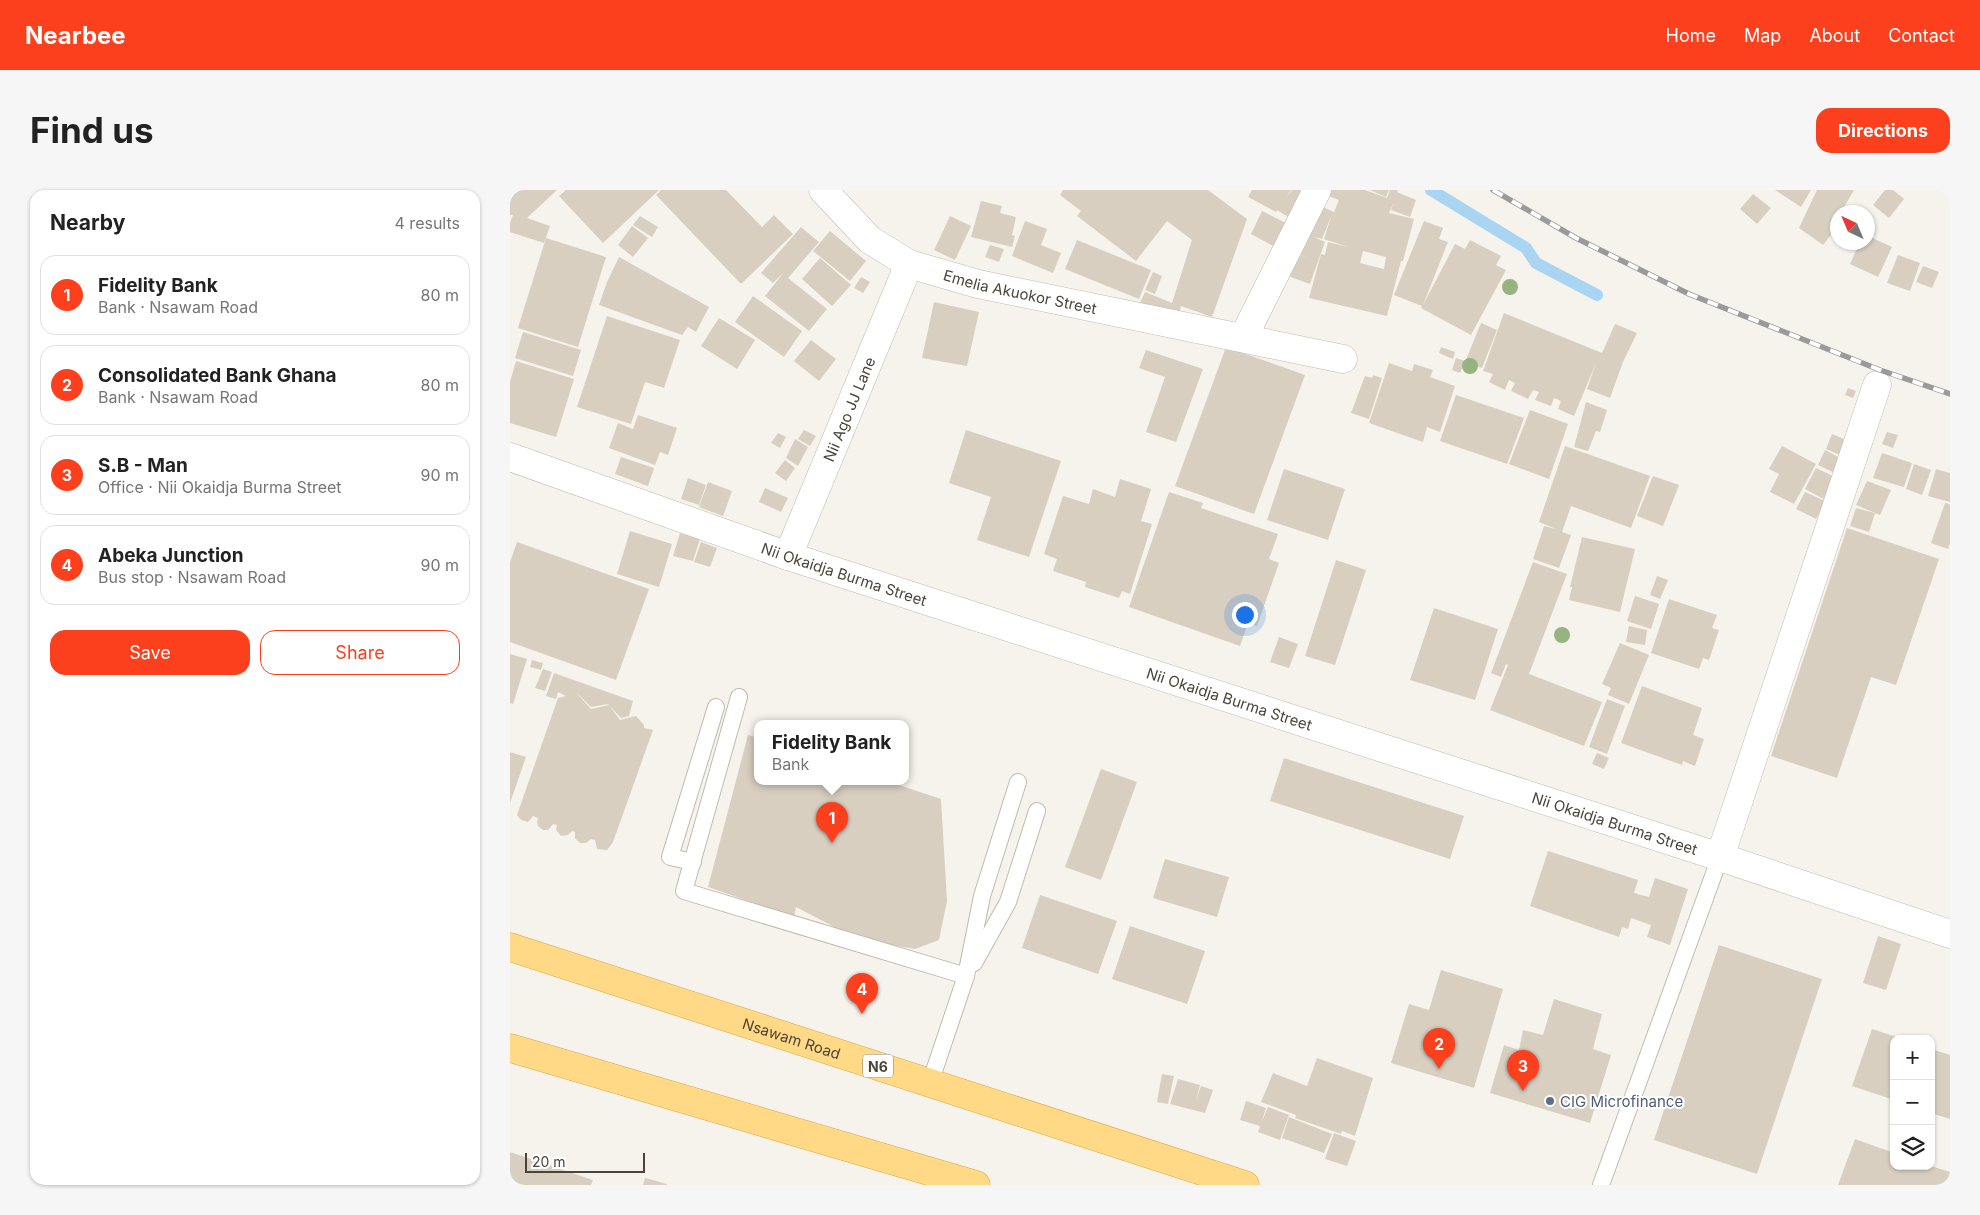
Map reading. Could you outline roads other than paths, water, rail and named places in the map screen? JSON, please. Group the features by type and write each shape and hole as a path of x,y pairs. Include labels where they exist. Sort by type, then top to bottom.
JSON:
{"highway":[{"name":"Nsawam Road","path":"510,947 1245,1185"},
{"path":"510,1048 976,1185"}],"street":[{"name":"Emelia Akuokor Street","path":"823,190 870,240 909,264 978,284 1344,359"},
{"path":"1243,338 1317,190"},
{"name":"Nii Ago JJ Lane","path":"788,556 909,264"},
{"path":"1720,857 1877,385"},
{"name":"Nii Okaidja Burma Street","path":"510,457 788,556 1720,857 1950,934"}],"lane":[{"path":"739,697 684,891 966,976"},
{"path":"693,862 670,857 716,707"},
{"path":"930,1083 966,976 982,896 1018,782"},
{"path":"966,976 1008,902 1036,811"},
{"path":"1601,1185 1720,857"}],"waterway":[{"path":"1431,190 1526,248 1536,263 1597,295"}],"railway":[{"path":"1493,190 1576,238 1689,294 1880,370 1950,394"}],"place":[{"name":"Fidelity Bank","path":"832,843"},
{"name":"Abeka Junction","path":"862,1014"},
{"name":"Consolidated Bank Ghana","path":"1439,1069"},
{"name":"S.B - Man","path":"1523,1091"},
{"name":"CIG Microfinance","path":"1550,1101"}]}
